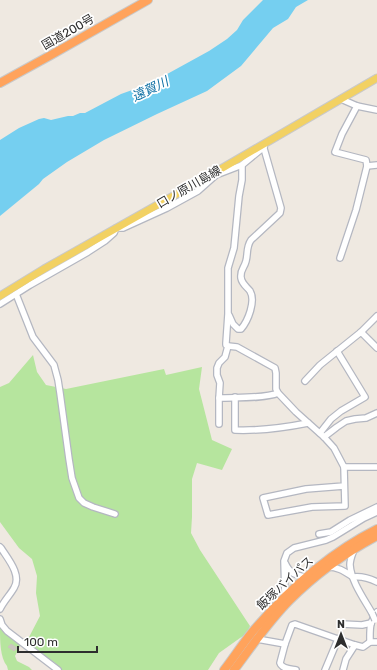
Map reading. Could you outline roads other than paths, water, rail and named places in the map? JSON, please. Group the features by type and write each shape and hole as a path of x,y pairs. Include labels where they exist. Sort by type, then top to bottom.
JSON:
{"highway":[{"name":"国道200号","path":"0,83 148,0"},
{"name":"飯塚バイパス","path":"224,670 253,631 306,577 345,547 377,529"},
{"path":"234,670 257,639 290,601 309,582 328,567 377,536"}],"main road":[{"name":"口ノ原川島線","path":"0,296 116,228 215,174 377,78"}],"street":[{"path":"341,99 357,106 377,110"},
{"path":"340,258 356,210 367,166 366,160 335,152 342,134 357,106"},
{"path":"215,174 242,165 263,146 281,208 280,213 248,244 246,262 242,269 241,277 246,287 250,291 252,298 249,314 241,329 238,329 233,324 228,314"},
{"path":"219,424 220,383 217,375 217,368 219,363 225,357 228,346 226,343 228,314 228,268 234,248 242,180 242,165"},
{"path":"367,166 377,165"},
{"path":"0,304 94,248 114,234 116,228"},
{"path":"16,294 33,336 54,365 58,380 72,478 79,498 84,503 115,514"},
{"path":"305,381 320,365 377,316"},
{"path":"360,332 377,348"},
{"path":"228,346 237,347 275,368 276,389 278,393 334,448 344,467 344,486 344,506 312,507 268,515 263,498 306,489 344,486"},
{"path":"322,435 331,419 341,411 365,397 337,351"},
{"path":"219,398 272,395 278,393"},
{"path":"235,398 235,430 252,431 276,429 308,423"},
{"path":"322,435 346,421 366,418 377,413"},
{"path":"344,467 377,467"},
{"path":"319,534 331,532 350,520 377,507"},
{"path":"285,597 284,561 287,553 294,548 333,537 364,518 377,512"},
{"path":"0,547 15,570 16,578 15,586 0,609"},
{"path":"354,550 350,564 353,578 374,613 374,622 370,642"},
{"path":"284,561 292,573 297,576 306,577"},
{"path":"328,567 334,567 342,570 353,578"},
{"path":"353,578 359,576 377,582"},
{"path":"0,619 7,630 58,670"},
{"path":"342,624 362,625 374,622"},
{"path":"296,670 283,667 280,663 284,644 292,625 295,624 355,645 362,646 370,642 377,642"},
{"path":"257,639 284,644"},
{"path":"325,670 338,639"},
{"path":"343,670 346,659 355,645"}],"water":[{"name":"遠賀川","path":"263,0 308,0 296,7 288,19 273,28 241,66 207,91 104,140 67,162 43,179 0,216 0,140 19,128 39,119 44,118 51,120 85,113 121,94 149,84 209,51 227,39 237,30 243,20"}]}
